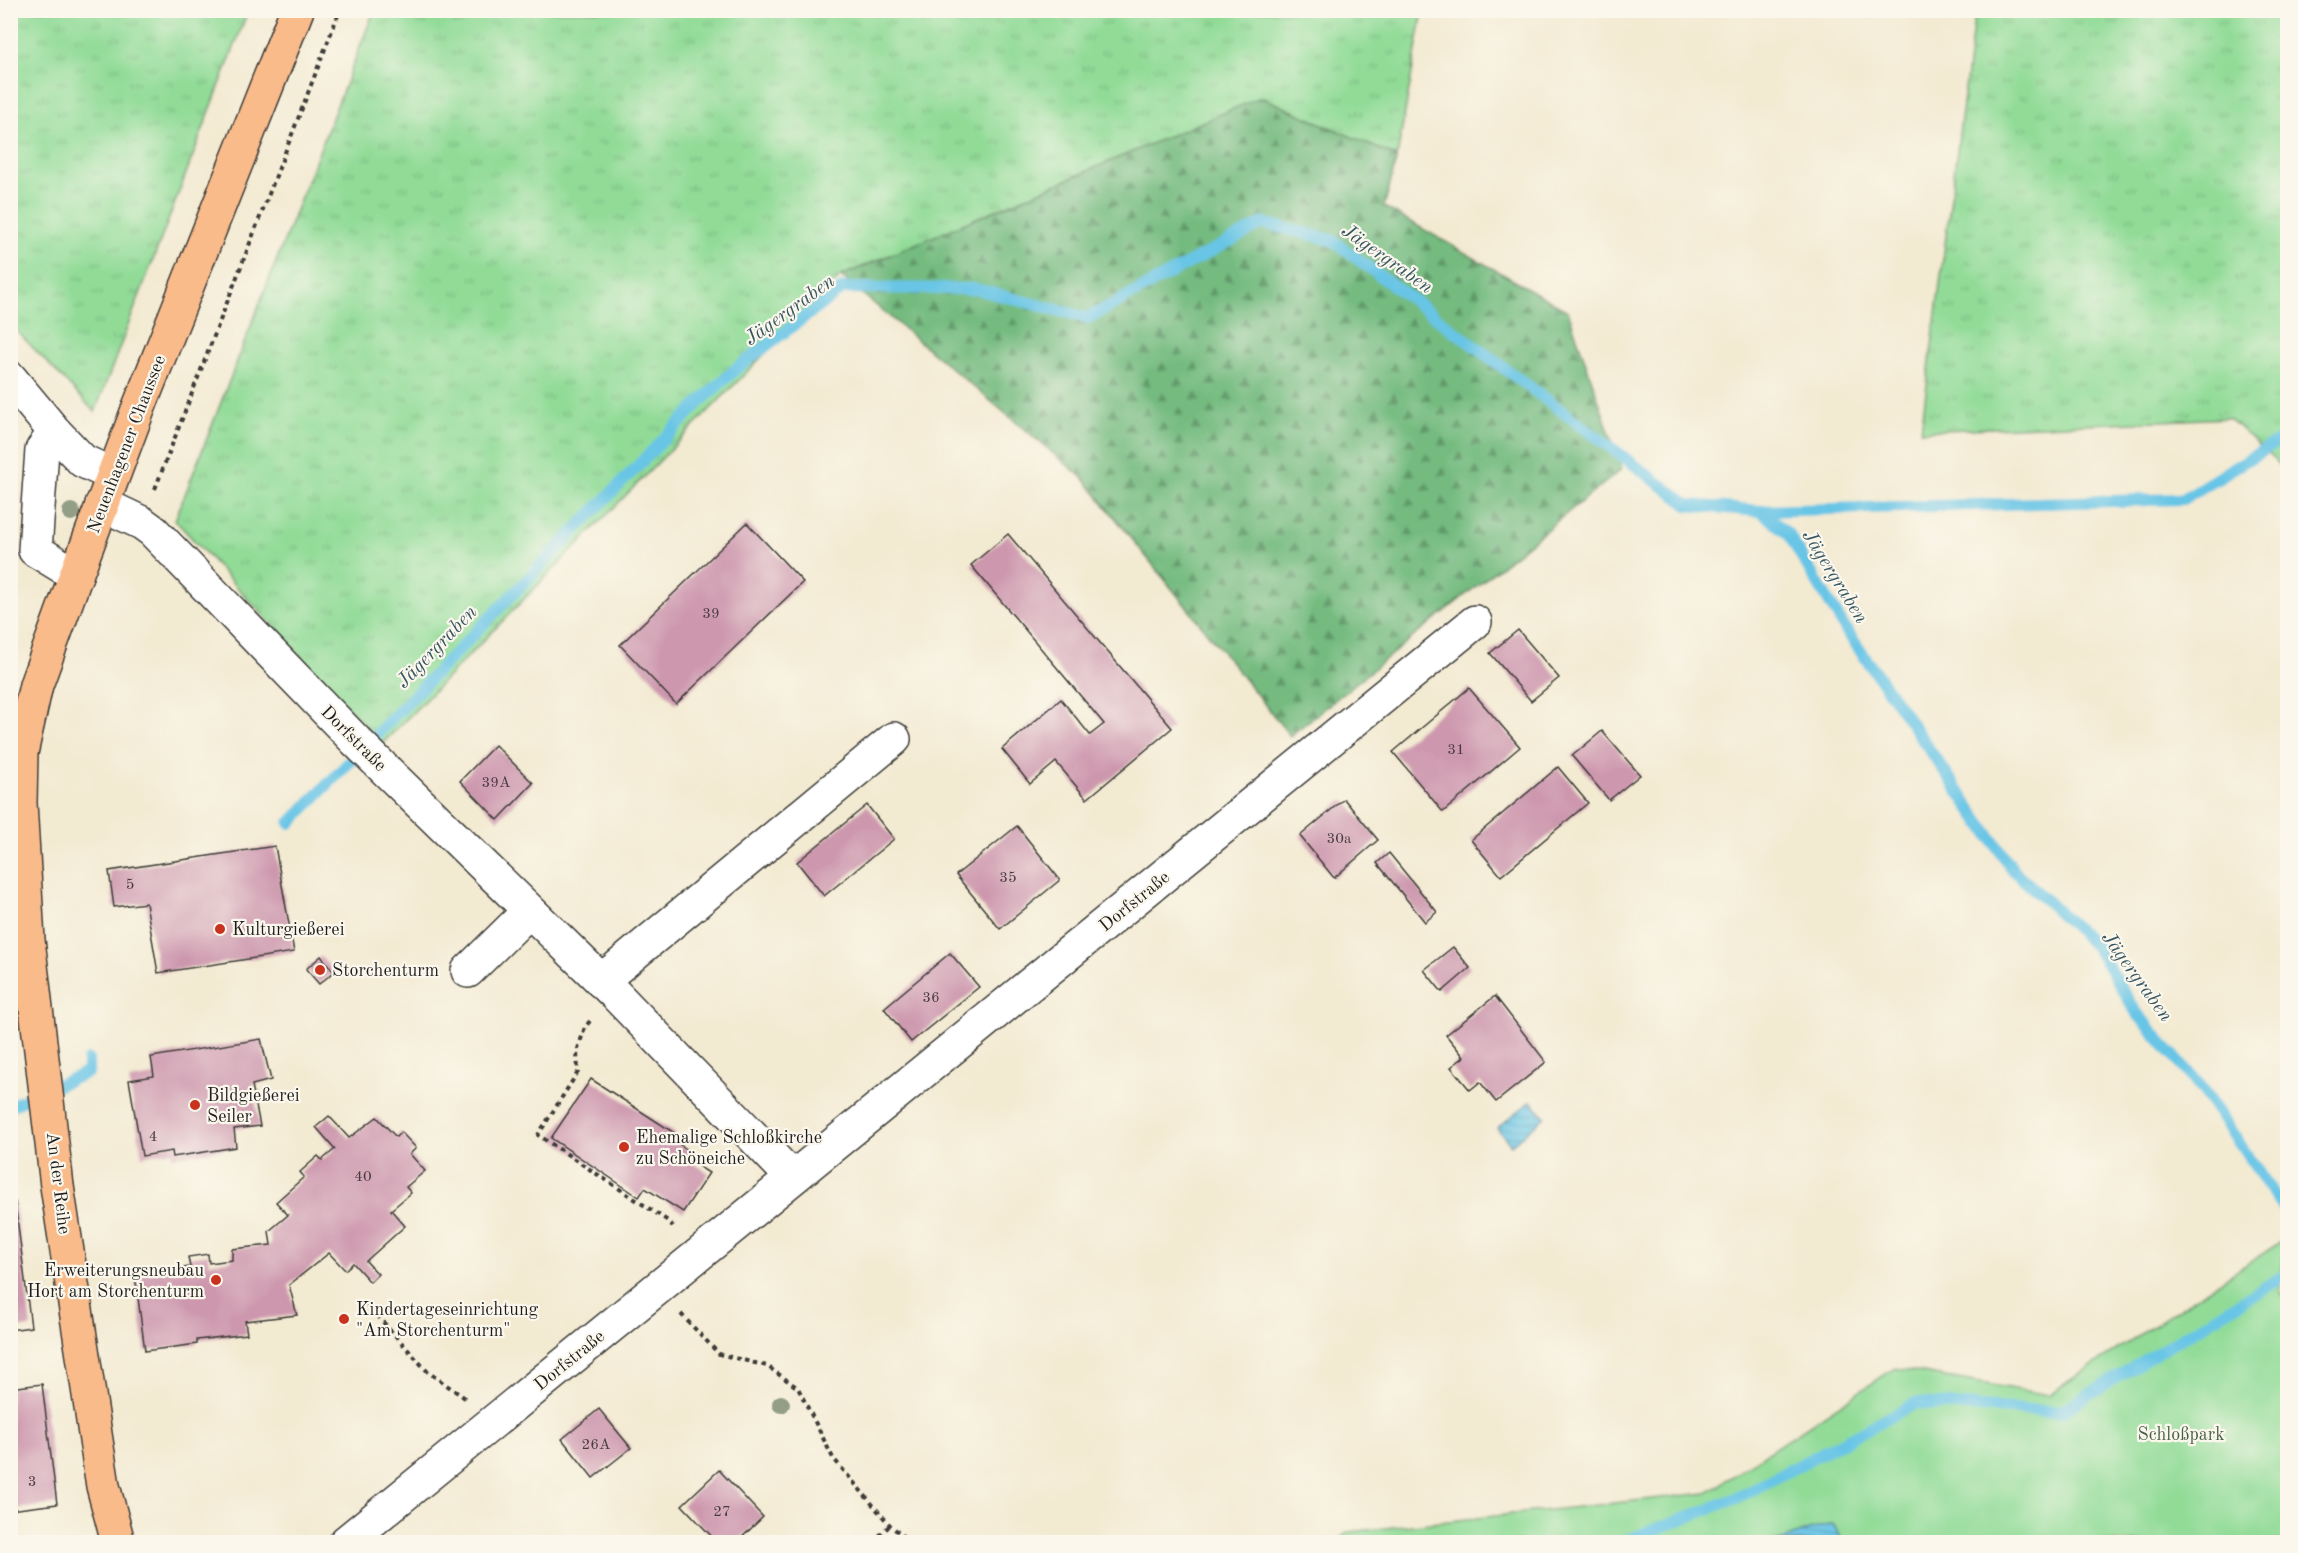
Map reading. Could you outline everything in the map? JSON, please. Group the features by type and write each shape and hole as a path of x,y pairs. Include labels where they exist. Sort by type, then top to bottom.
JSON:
{"main road":[{"name":"Neuenhagener Chaussee","path":"17,892 19,797 16,754 36,685 108,489 297,10"},
{"name":"An der Reihe","path":"17,892 28,940 57,1186 103,1486 118,1542"}],"street":[{"name":"Dorfstraße","path":"10,378 55,432 108,489 153,531 364,748 608,987 792,1177"},
{"path":"55,432 42,450 35,550 76,574"},
{"name":"Dorfstraße","path":"346,1542 1475,622"},
{"path":"608,987 894,739"},
{"path":"468,971 529,911"}],"path":[{"path":"142,523 340,10"},
{"path":"608,987 585,1027 577,1052 578,1072 538,1135 668,1221 697,1256"},
{"path":"365,1302 428,1372 470,1401 492,1423"},
{"path":"687,1320 719,1354 767,1366 798,1388 833,1458 890,1525 910,1542"},
{"path":"873,1542 890,1525"}],"green space":[{"path":"11,10 248,11 95,412 11,325"},
{"path":"374,11 1423,11 1397,157 1261,97 841,276 382,744 175,520"},
{"path":"1975,11 2287,11 2287,472 2229,418 1921,431"},
{"path":"1261,97 1397,157 1384,207 1568,311 1622,469 1290,736 1084,479 841,276"},
{"name":"Schloßpark","path":"2285,1239 2280,1291 2288,1303 2287,1542 1337,1542 1349,1532 1707,1493 1895,1368 2048,1395"}],"water":[{"path":"1531,1101 1545,1117 1511,1145 1497,1128"},
{"path":"1833,1524 1844,1542 1777,1542 1809,1530"}],"building":[{"path":"747,523 803,582 676,704 620,645"},
{"path":"1008,534 1172,728 1087,799 1056,762 1030,784 1002,749 1061,699 1090,735 1104,724 971,565"},
{"path":"1518,630 1559,678 1531,701 1490,653"},
{"path":"1469,688 1520,747 1443,812 1393,752"},
{"path":"1602,731 1640,775 1609,800 1572,756"},
{"path":"495,745 533,783 498,820 460,781"},
{"path":"1558,767 1588,803 1501,876 1471,840"},
{"path":"1344,799 1378,840 1334,878 1300,836"},
{"path":"867,805 894,839 824,896 797,862"},
{"path":"1017,826 1060,880 1000,929 956,875"},
{"name":"Kulturgießerei","path":"275,846 294,952 158,973 146,903 114,907 109,871"},
{"path":"1389,853 1437,912 1425,922 1377,863"},
{"path":"1453,947 1470,968 1442,992 1424,970"},
{"path":"950,953 979,987 911,1042 884,1008"},
{"name":"Storchenturm","path":"321,956 334,972 319,984 306,969"},
{"path":"1495,996 1546,1062 1496,1102 1480,1082 1470,1090 1451,1067 1464,1057 1446,1035"},
{"name":"Bildgießerei Seiler","path":"261,1039 271,1080 252,1085 260,1126 234,1129 236,1147 173,1157 172,1151 142,1156 129,1080 154,1076 151,1057"},
{"name":"Ehemalige Schloßkirche zu Schöneiche","path":"591,1079 676,1134 673,1140 694,1154 690,1161 709,1173 683,1212 645,1188 639,1197 551,1138"},
{"path":"329,1116 349,1138 377,1117 396,1137 401,1132 416,1148 410,1154 425,1171 406,1187 411,1193 391,1210 405,1226 366,1261 378,1274 370,1282 353,1263 345,1270 329,1253 289,1285 297,1315 245,1321 247,1334 197,1340 197,1344 145,1351 135,1275 190,1267 188,1257 208,1254 209,1263 232,1260 232,1249 271,1245 269,1231 288,1215 276,1202 304,1177 300,1172 318,1156 322,1160 335,1149 316,1127"},
{"path":"15,1202 31,1327 10,1330 10,1203"},
{"path":"42,1384 57,1504 10,1510 10,1388"},
{"path":"599,1409 631,1448 593,1478 562,1439"},
{"path":"719,1470 763,1517 737,1542 717,1542 682,1505"}],"waterway":[{"name":"Jägergraben","path":"290,823 702,400 737,368 843,288 976,289 1088,318 1263,223 1332,240 1688,505 1761,511 1788,534 1846,630 2014,871 2096,946 2136,1012 2203,1090 2288,1215"},
{"path":"1761,511 2183,499 2288,435"},
{"name":"Jägergraben","path":"10,1106 88,1072 88,1060"},
{"path":"1622,1542 1737,1498 1916,1403 2060,1412 2288,1273"}],"place":[{"name":"Kulturgießerei","path":"220,929"},
{"name":"Storchenturm","path":"320,970"},
{"name":"Bildgießerei Seiler","path":"195,1105"},
{"name":"Ehemalige Schloßkirche zu Schöneiche","path":"624,1147"},
{"name":"Erweiterungsneubau Hort am Storchenturm","path":"216,1280"},
{"name":"Kindertageseinrichtung \"Am Storchenturm\"","path":"344,1319"}]}
